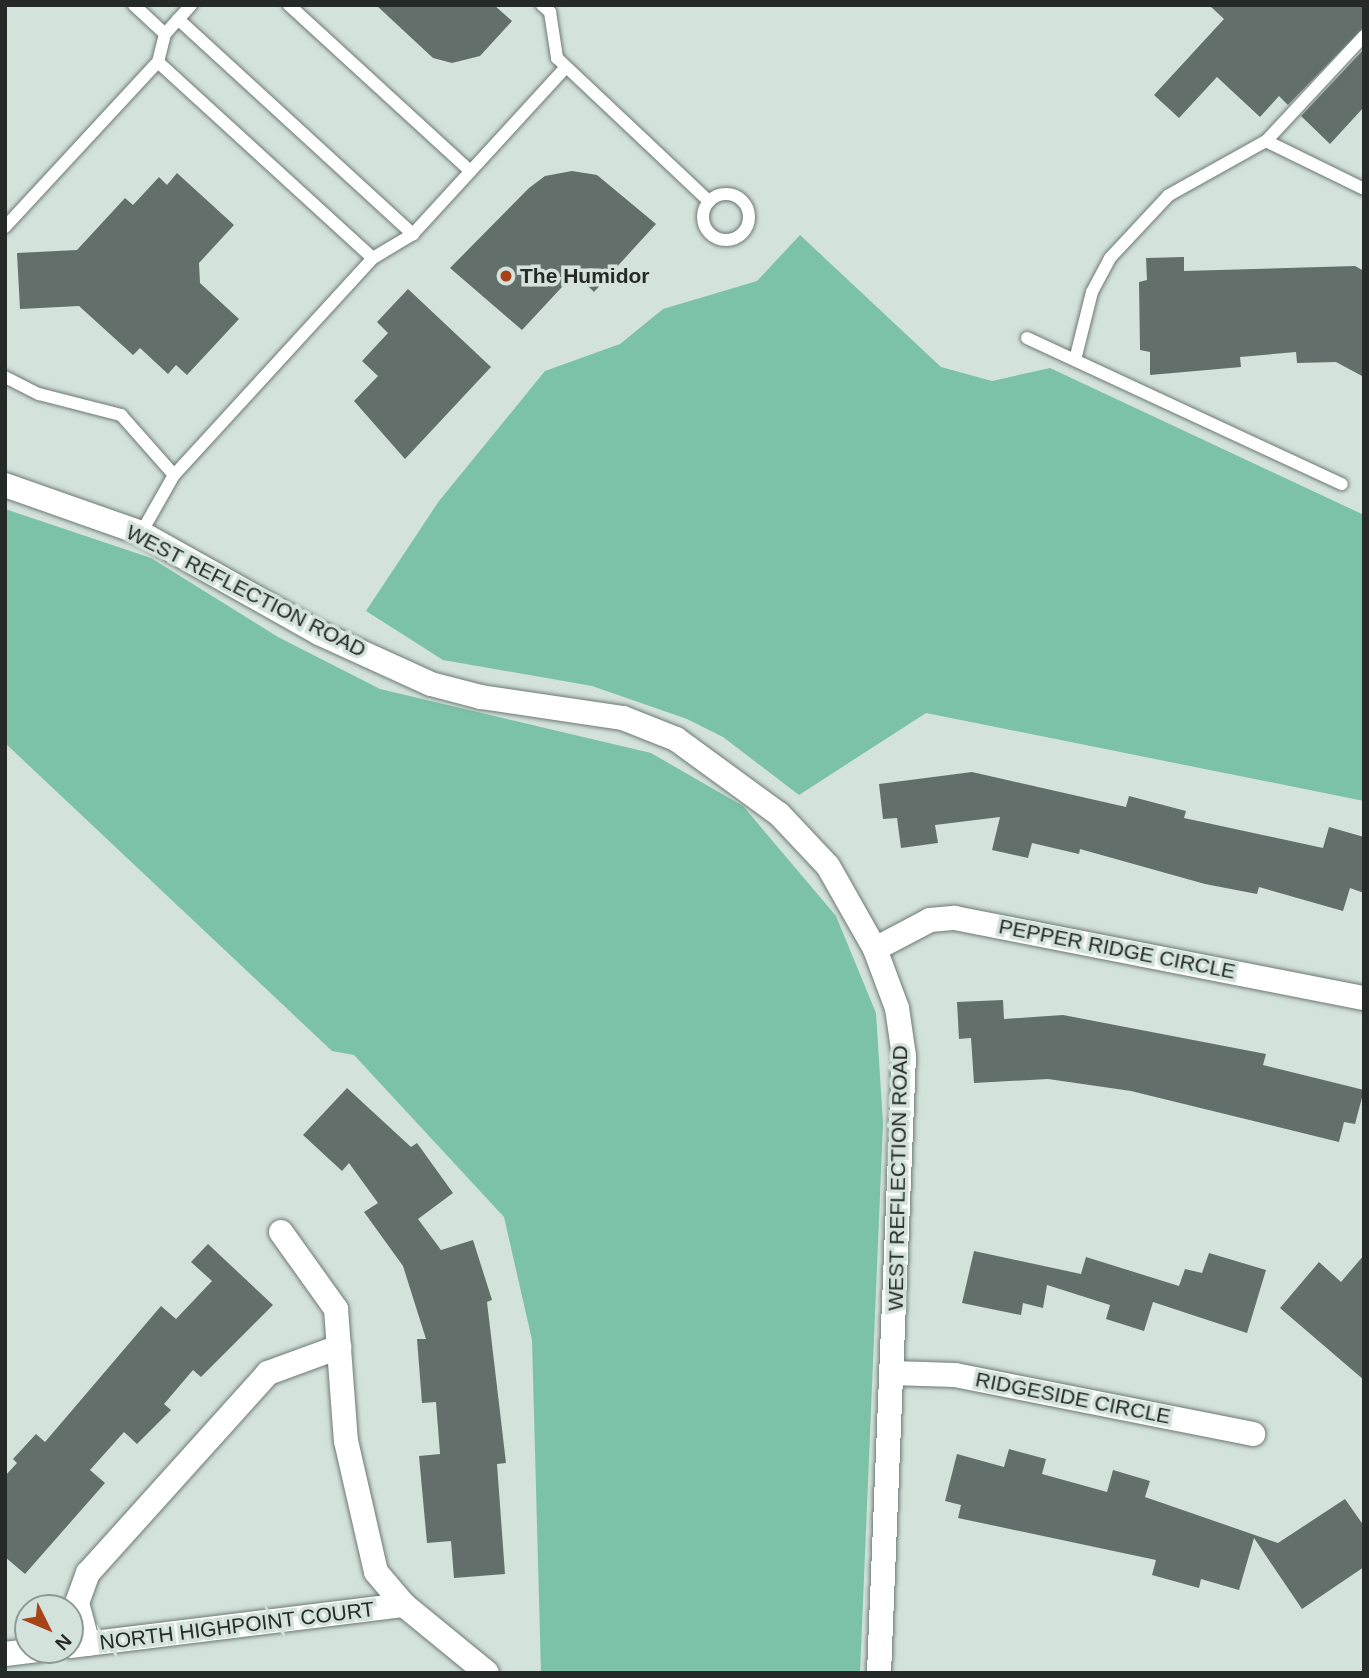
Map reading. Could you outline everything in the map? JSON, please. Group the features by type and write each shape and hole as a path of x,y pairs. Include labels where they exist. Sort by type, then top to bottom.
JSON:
{"street":[{"name":"WEST REFLECTION ROAD","path":"5,485 141,533 319,633 431,684 481,698 623,718 676,739 779,814 828,866 875,949 897,1007 904,1056 879,1673"},
{"name":"PEPPER RIDGE CIRCLE","path":"875,949 930,920 955,918 1364,998"},
{"path":"281,1232 336,1309 346,1441 376,1572 404,1605 487,1673"},
{"path":"80,1594 88,1573 268,1373 339,1347"},
{"name":"RIDGESIDE CIRCLE","path":"892,1373 955,1375 1253,1434"},
{"name":"NORTH HIGHPOINT COURT","path":"84,1644 404,1605"}],"lane":[{"path":"134,5 165,34"},
{"path":"5,228 158,62 165,34 191,5"},
{"path":"289,5 470,171"},
{"path":"542,5 550,12 557,58 709,201"},
{"path":"178,19 413,234"},
{"path":"1075,360 1091,292 1110,258 1169,195 1266,141 1364,36"},
{"path":"158,62 373,258"},
{"path":"141,533 174,475 373,258 413,234 566,67"},
{"path":"1266,141 1364,189"},
{"path":"1027,338 1342,484"},
{"path":"5,377 39,394 121,415 174,475"}],"green space":[{"path":"800,235 941,367 992,381 1050,368 1364,515 1364,801 926,713 799,795 723,737 687,719 592,686 443,660 366,611 439,501 545,371 620,344 663,309 757,281"},
{"path":"5,509 151,558 278,637 380,689 651,753 743,806 836,916 876,1013 883,1123 860,1673 541,1673 532,1340 504,1217 354,1055 332,1051 5,743"}],"building":[{"path":"376,5 494,5 512,21 480,56 452,63 433,58"},
{"path":"1209,5 1364,5 1364,27 1288,105 1279,96 1260,117 1217,77 1179,118 1154,95 1224,19"},
{"path":"1364,49 1364,107 1330,144 1301,116"},
{"path":"572,171 597,175 656,224 594,292 575,273 522,330 450,268 529,188 545,176"},
{"path":"177,173 234,225 199,263 200,283 239,319 187,375 176,365 168,374 140,348 133,355 79,306 20,309 17,253 77,250 125,198 133,205 159,177 167,185"},
{"path":"1184,257 1184,271 1355,266 1364,271 1364,377 1336,362 1297,363 1296,352 1240,357 1241,367 1150,375 1150,352 1140,350 1139,282 1147,280 1146,258"},
{"path":"408,289 491,367 405,459 354,401 378,376 362,361 388,333 377,322"},
{"path":"972,772 1126,807 1129,796 1186,811 1184,818 1323,848 1329,827 1364,837 1364,893 1350,888 1343,911 1259,887 1257,894 1205,884 1080,849 1079,854 1032,843 1028,858 992,850 1000,817 935,825 938,843 901,848 897,818 883,819 879,784"},
{"path":"1003,1000 1004,1019 1063,1015 1266,1054 1263,1065 1364,1090 1355,1124 1344,1122 1339,1142 1131,1091 1048,1079 974,1083 971,1038 959,1039 957,1002"},
{"path":"347,1088 411,1147 417,1143 453,1193 418,1219 441,1250 473,1240 492,1300 487,1302 506,1463 497,1464 505,1574 454,1578 451,1541 427,1543 419,1456 440,1454 436,1402 422,1403 417,1339 426,1339 403,1266 364,1212 378,1203 349,1163 342,1171 303,1135"},
{"path":"208,1244 273,1305 201,1377 193,1370 164,1404 171,1410 137,1444 124,1432 90,1470 105,1483 25,1574 5,1557 5,1476 17,1463 13,1459 36,1434 45,1442 161,1306 176,1319 212,1281 191,1262"},
{"path":"974,1251 1081,1274 1086,1257 1179,1286 1185,1269 1202,1273 1209,1253 1266,1270 1247,1333 1153,1302 1144,1331 1106,1319 1110,1305 1047,1285 1043,1308 1023,1303 1021,1315 962,1303"},
{"path":"1364,1255 1364,1380 1280,1308 1319,1262 1341,1282"},
{"path":"1009,1449 1046,1459 1042,1474 1107,1492 1113,1470 1150,1481 1145,1497 1278,1543 1345,1499 1364,1526 1364,1567 1302,1609 1254,1538 1239,1590 1201,1579 1199,1588 1152,1575 1156,1560 958,1518 961,1505 945,1501 957,1454 1004,1467"}],"place":[{"name":"The Humidor","path":"506,276"}]}
